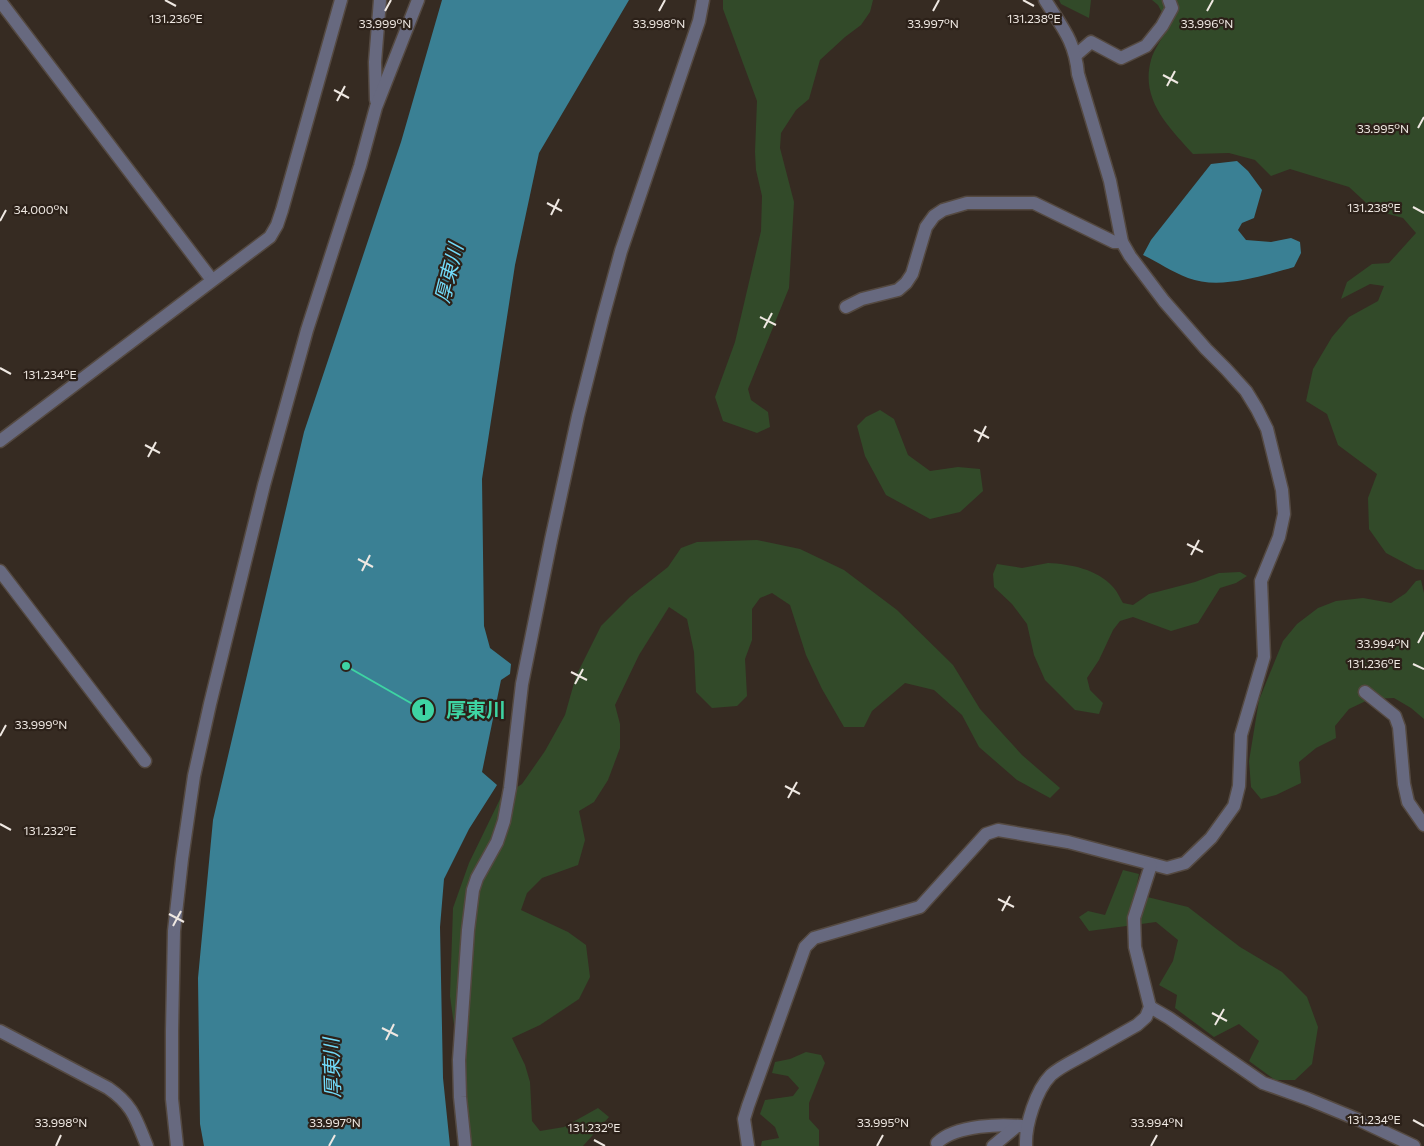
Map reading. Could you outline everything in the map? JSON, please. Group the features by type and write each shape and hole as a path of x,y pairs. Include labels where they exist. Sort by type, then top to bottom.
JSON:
{"street":[{"path":"0,441 270,237 277,225 341,0"},
{"path":"376,107 376,62 380,0"},
{"path":"177,1146 172,1099 174,931 194,776 264,485 307,330 360,166 376,107 418,0"},
{"path":"465,1146 460,1097 459,1060 468,930 473,890 477,878 498,842 504,821 510,788 522,684 578,416 603,317 621,251 699,21 704,0"},
{"path":"748,1146 744,1120 748,1106 805,947 814,938 920,907 986,834 998,830 1068,842 1167,868 1185,863 1211,838 1234,806 1239,786 1241,735 1264,657 1261,581 1279,537 1284,514 1282,490 1266,429 1258,409 1246,391 1164,301 1130,256 1122,242 1110,181 1078,74 1076,55 1066,33 1045,0"},
{"path":"1076,55 1091,42 1122,58 1146,46 1162,26 1172,8 1170,0"},
{"path":"0,1 212,280"},
{"path":"846,307 862,298 898,290 912,274 926,227 934,216 943,210 967,203 1034,202 1114,242 1122,242"},
{"path":"0,571 144,761"},
{"path":"1365,692 1395,716 1399,727 1404,784 1408,802 1424,824"},
{"path":"993,1146 1022,1126 1041,1088 1051,1075 1146,1017 1150,1007 1135,947 1134,918 1151,865"},
{"path":"1150,1007 1170,1018 1263,1084 1308,1099 1414,1146"},
{"path":"0,1031 108,1088 123,1098 134,1114 147,1146"},
{"path":"937,1143 944,1136 980,1126 1009,1124 1022,1126"},
{"path":"1022,1126 1026,1146"}],"green space":[{"path":"723,0 873,0 870,12 861,25 820,60 809,99 796,110 781,133 780,148 794,202 789,288 748,389 751,400 768,412 770,427 757,433 723,421 715,397 735,342 761,231 762,196 756,170 755,152 757,101 723,9"},
{"path":"1059,0 1091,0 1089,18 1061,4"},
{"path":"1152,0 1424,0 1424,570 1416,569 1386,553 1369,529 1368,498 1377,474 1338,445 1327,414 1306,401 1313,369 1332,337 1349,317 1378,301 1384,286 1370,284 1341,299 1347,282 1372,264 1389,263 1416,233 1403,218 1374,210 1349,187 1290,169 1271,176 1255,160 1229,153 1193,154 1166,123 1153,100 1149,74 1151,60 1156,47 1169,26 1158,5"},
{"path":"880,410 894,419 908,455 930,471 958,467 980,469 983,491 960,512 930,519 886,495 865,456 857,426 866,417"},
{"path":"757,540 800,549 844,570 897,610 953,665 980,709 1022,755 1060,788 1050,798 1017,780 979,747 962,715 934,690 905,683 872,711 864,727 844,727 822,689 806,655 790,605 772,593 760,598 752,609 752,640 745,659 747,696 737,706 712,708 696,692 694,652 687,619 669,607 639,655 615,705 620,724 620,748 608,780 594,802 579,811 585,840 578,865 542,878 527,893 521,910 568,932 586,945 590,977 579,999 540,1025 512,1038 525,1065 530,1082 532,1121 540,1131 564,1127 598,1108 609,1117 583,1146 472,1146 450,996 453,908 469,863 501,797 522,784 545,751 565,715 576,676 601,626 630,597 668,567 681,548 697,542"},
{"path":"1048,563 1074,566 1091,572 1107,581 1123,603 1133,605 1149,594 1195,582 1219,573 1240,572 1247,576 1236,583 1220,588 1198,623 1171,631 1133,617 1120,621 1113,630 1099,660 1087,678 1090,690 1103,703 1099,714 1075,710 1045,680 1034,655 1027,624 1012,604 994,587 993,574 997,564 1022,568"},
{"path":"1421,580 1424,593 1424,719 1411,708 1394,698 1370,699 1349,709 1335,726 1336,738 1316,748 1299,762 1301,783 1276,795 1261,799 1251,787 1249,761 1259,700 1283,641 1297,624 1318,608 1336,601 1363,598 1391,603 1406,593 1416,581"},
{"path":"1123,870 1139,874 1135,894 1188,907 1240,947 1282,972 1307,997 1318,1027 1312,1064 1295,1080 1275,1080 1249,1061 1259,1041 1239,1024 1214,1037 1175,1008 1177,995 1159,985 1173,961 1178,940 1156,922 1089,931 1079,917 1088,911 1105,915"},
{"path":"806,1052 821,1055 825,1063 809,1103 809,1119 819,1130 819,1146 761,1146 762,1141 779,1138 775,1127 760,1114 765,1100 793,1096 799,1088 788,1076 772,1073 775,1062 790,1059"}],"water":[{"path":"442,0 629,0 539,153 515,265 482,479 484,626 490,648 511,664 510,674 501,680 482,772 497,785 469,829 444,879 440,927 443,1078 450,1146 204,1146 200,1124 198,978 213,820 304,432 401,142"},
{"path":"1237,161 1248,171 1262,190 1254,218 1242,223 1238,230 1246,240 1271,242 1291,238 1300,242 1301,253 1294,267 1241,280 1213,283 1188,278 1143,255 1151,240 1211,164"}],"place":[{"name":"厚東川","path":"346,666"}]}
